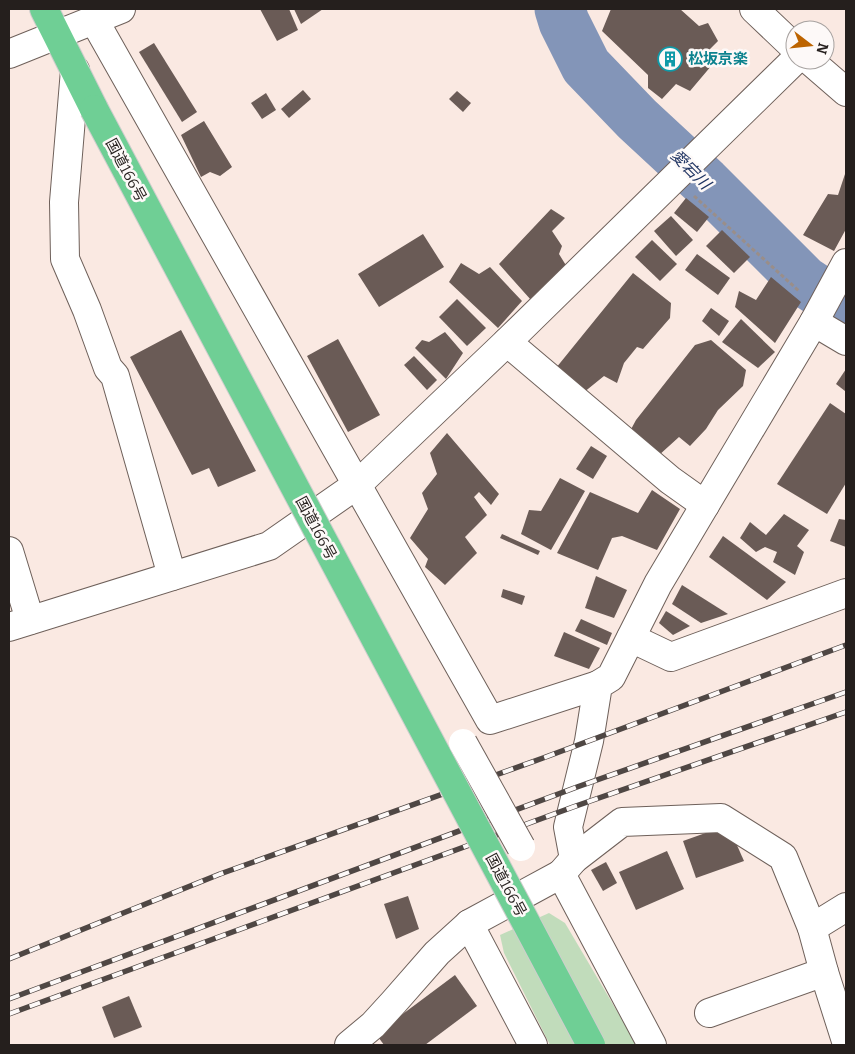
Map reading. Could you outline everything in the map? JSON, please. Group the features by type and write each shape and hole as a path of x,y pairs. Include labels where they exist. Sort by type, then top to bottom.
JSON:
{"highway":[{"name":"国道166号","path":"44,9 94,109 591,1045"}],"street":[{"path":"9,54 121,9"},
{"path":"754,9 785,38"},
{"path":"94,20 490,720 598,684 611,677 658,584 817,316 840,273"},
{"path":"75,70 64,202 65,259 87,310 108,368 116,376 172,576"},
{"path":"9,550 19,624 269,546 358,484 702,153 785,70"},
{"path":"821,70 846,92"},
{"path":"817,316 846,341"},
{"path":"507,342 670,480 706,505"},
{"path":"631,638 671,657 846,593"},
{"path":"598,684 589,741 568,827 568,866 652,1045"},
{"path":"463,743 521,847"},
{"path":"349,1045 394,1002 437,953 469,924 568,866 622,822 721,818 783,857 812,928 846,1041"},
{"path":"812,928 846,907"},
{"path":"469,924 533,1045"},
{"path":"709,1013 824,972"}],"path":[{"path":"676,178 808,300 817,316"}],"green space":[{"path":"549,913 565,923 637,1045 550,1045 504,953 500,935"}],"building":[{"path":"260,9 289,9 298,30 277,41"},
{"path":"294,9 323,9 301,24"},
{"name":"松坂京楽","path":"611,9 680,9 699,26 708,23 718,41 706,53 712,65 690,91 676,84 662,99 648,88 648,75 602,31"},
{"path":"154,43 197,112 182,122 139,52"},
{"path":"303,90 311,99 289,118 281,109"},
{"path":"457,91 471,103 463,112 449,99"},
{"path":"266,93 276,110 262,119 251,103"},
{"path":"204,121 232,167 220,176 210,172 201,177 181,135"},
{"path":"846,171 846,229 834,251 803,235 828,194 838,195"},
{"path":"686,198 709,217 697,232 674,213"},
{"path":"551,209 565,218 552,231 562,246 559,254 567,267 531,300 499,264"},
{"path":"671,216 693,240 676,256 654,231"},
{"path":"722,230 750,257 734,273 706,246"},
{"path":"423,234 444,267 379,307 358,274"},
{"path":"652,240 677,264 660,281 635,257"},
{"path":"697,254 730,278 718,295 685,270"},
{"path":"461,263 479,274 490,267 522,301 498,328 449,282"},
{"path":"633,273 671,303 670,318 643,349 637,347 624,363 617,383 604,376 583,393 556,368"},
{"path":"771,277 801,302 775,343 735,307 739,291 756,300"},
{"path":"457,299 486,328 467,346 439,317"},
{"path":"711,308 729,321 719,336 702,321"},
{"path":"741,319 775,352 758,368 722,342"},
{"path":"181,330 256,471 218,487 209,468 192,475 130,357"},
{"path":"445,332 463,353 446,379 415,348 422,340 429,342"},
{"path":"338,339 380,415 348,432 307,356"},
{"path":"711,340 746,370 743,386 718,410 706,429 690,446 679,437 658,456 629,433 636,420 695,345"},
{"path":"414,356 437,380 427,390 404,365"},
{"path":"846,369 846,390 845,391 836,384"},
{"path":"830,403 846,414 846,483 827,514 777,484"},
{"path":"447,433 499,494 491,505 479,492 474,497 487,515 465,537 477,553 445,585 425,567 428,559 410,538 428,509 422,493 437,474 430,453"},
{"path":"591,446 607,456 593,479 576,469"},
{"path":"560,478 585,491 551,550 521,534 529,510 541,511"},
{"path":"652,490 680,509 657,550 622,536 612,538 598,570 557,553 590,492 638,513"},
{"path":"784,514 809,530 797,546 804,552 795,575 773,562 777,552 765,547 756,552 740,538 750,522 766,535"},
{"path":"839,519 846,520 846,547 830,541"},
{"path":"502,534 540,551 538,555 500,538"},
{"path":"723,536 786,582 767,600 709,557"},
{"path":"596,576 627,590 614,618 585,608"},
{"path":"682,585 728,614 701,623 672,604"},
{"path":"503,589 525,596 522,605 501,597"},
{"path":"666,611 690,626 673,635 659,623"},
{"path":"581,619 612,633 607,645 575,631"},
{"path":"564,632 600,648 589,669 554,656"},
{"path":"728,825 744,861 696,878 683,841"},
{"path":"667,851 684,889 636,910 619,872"},
{"path":"606,862 617,883 603,891 591,870"},
{"path":"408,896 419,929 396,939 384,904"},
{"path":"455,975 477,1006 425,1045 384,1045 376,1034"},
{"path":"129,996 142,1027 114,1038 102,1007"}],"waterway":[{"name":"愛宕川","path":"560,9 564,22 586,66 637,119 705,182 804,281 846,309"}],"railway":[{"path":"9,959 220,874 543,758 846,645"},
{"path":"9,999 577,787 846,692"},
{"path":"9,1014 573,807 846,712"}],"place":[{"name":"松坂京楽","path":"670,59"}]}
